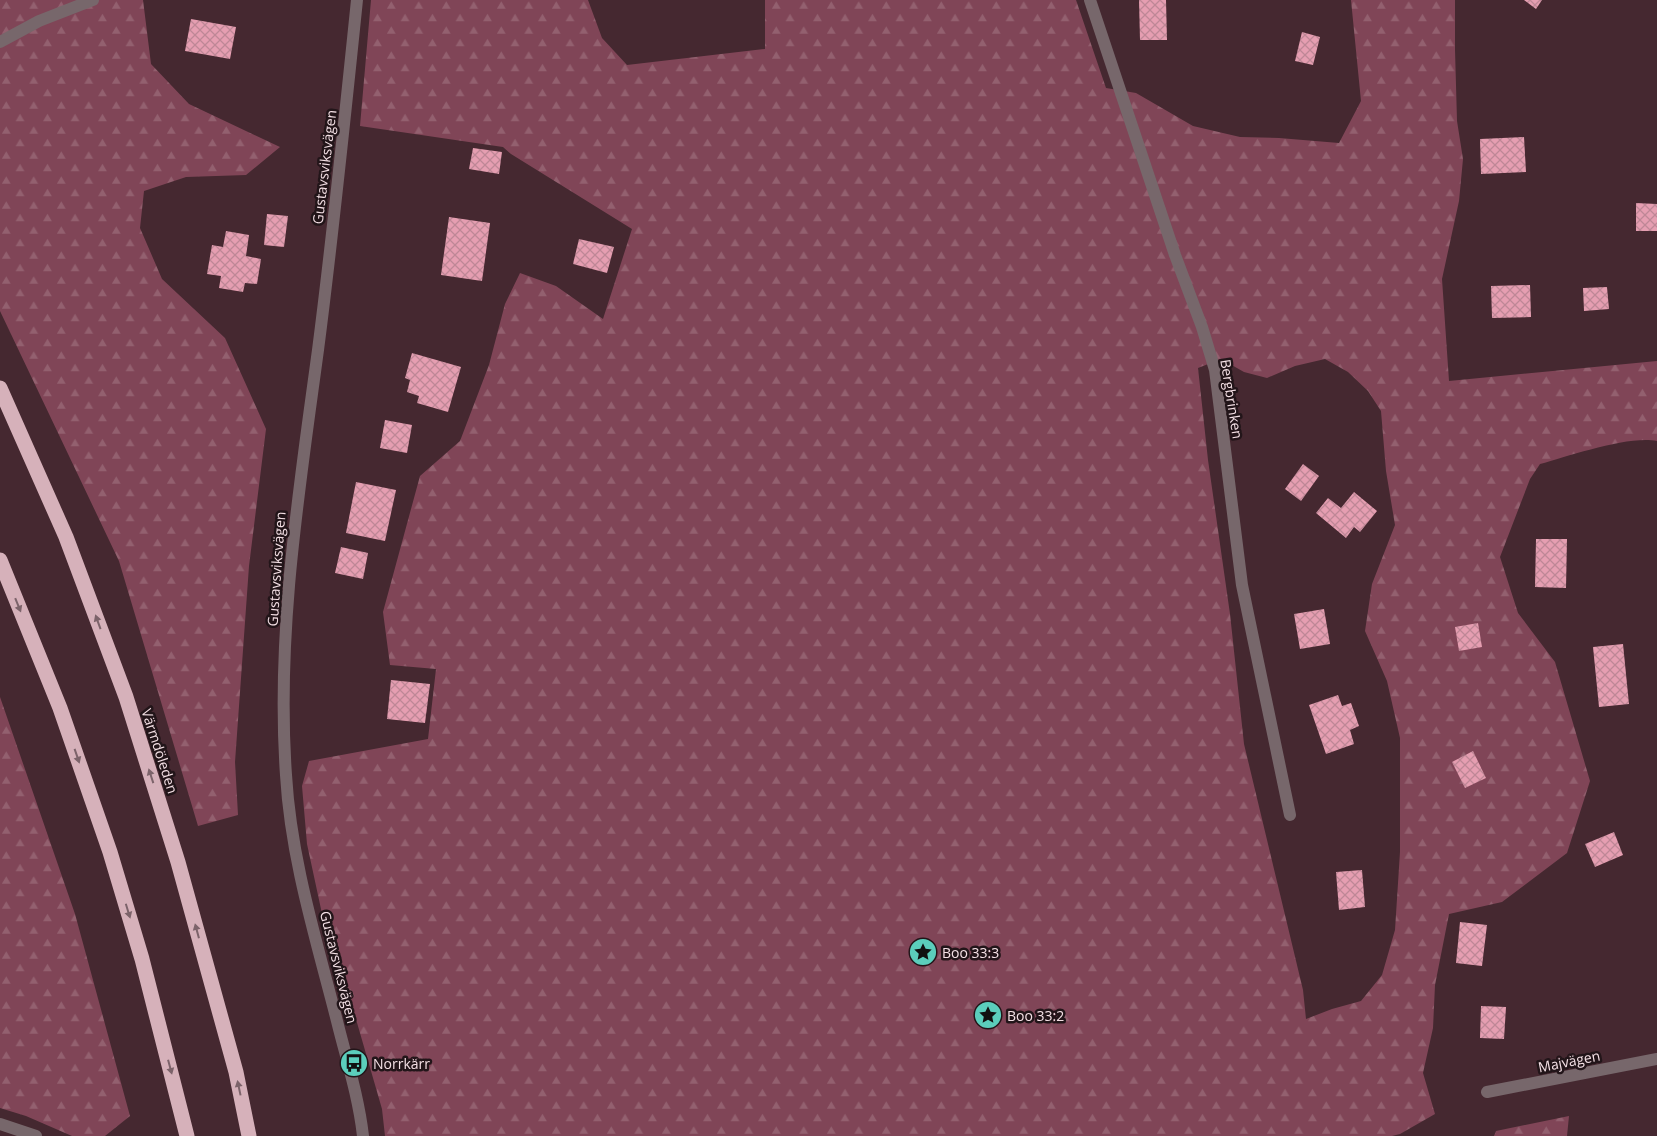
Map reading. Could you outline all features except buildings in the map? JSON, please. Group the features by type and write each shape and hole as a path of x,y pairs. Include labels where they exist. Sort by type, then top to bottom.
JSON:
{"highway":[{"name":"Värmdöleden","path":"0,388 66,537 126,697 178,862 236,1072 250,1136"},
{"path":"0,560 60,708 110,852 142,959 187,1136"}],"street":[{"path":"0,42 39,21 93,0"},
{"name":"Gustavsviksvägen","path":"357,0 318,349 296,505 288,609 284,732 289,811 302,885 355,1090 363,1136"},
{"name":"Bergbrinken","path":"1090,0 1215,370 1242,585 1290,816"},
{"name":"Majvägen","path":"1487,1092 1657,1059"},
{"path":"0,1124 36,1136"}],"green space":[{"path":"0,0 143,0 151,64 189,104 280,147 246,175 186,177 144,191 140,228 162,279 225,338 266,429 249,566 235,762 238,815 198,826 119,561 0,311"},
{"path":"371,0 588,0 602,38 627,65 765,49 765,0 1076,0 1106,88 1136,93 1193,126 1240,137 1339,143 1361,101 1351,0 1455,0 1457,121 1463,159 1459,201 1442,279 1449,381 1657,361 1657,441 1631,441 1615,444 1540,464 1530,479 1500,557 1518,613 1555,662 1590,781 1567,853 1502,902 1449,914 1435,985 1433,1028 1423,1073 1435,1114 1400,1134 1392,1136 385,1136 382,1109 349,995 335,974 307,844 302,786 309,761 428,739 436,669 390,665 383,612 420,476 460,441 489,365 505,304 520,273 556,286 603,319 632,229 511,154 503,147 360,126","holes":["1221,359 1244,372 1267,378 1295,366 1325,359 1348,372 1368,391 1381,411 1386,471 1395,525 1372,584 1365,631 1387,681 1400,738 1400,852 1395,930 1382,975 1361,1001 1306,1019 1303,990 1244,744 1230,614 1208,460 1198,368"]},
{"path":"0,697 75,914 130,1116 105,1136 72,1136 26,1116 0,1108"},
{"path":"1569,1116 1567,1136 1494,1136 1496,1131"}],"place":[{"name":"Boo 33:3","path":"923,952"},
{"name":"Boo 33:2","path":"988,1015"},
{"name":"Norrkärr","path":"354,1063"}]}
